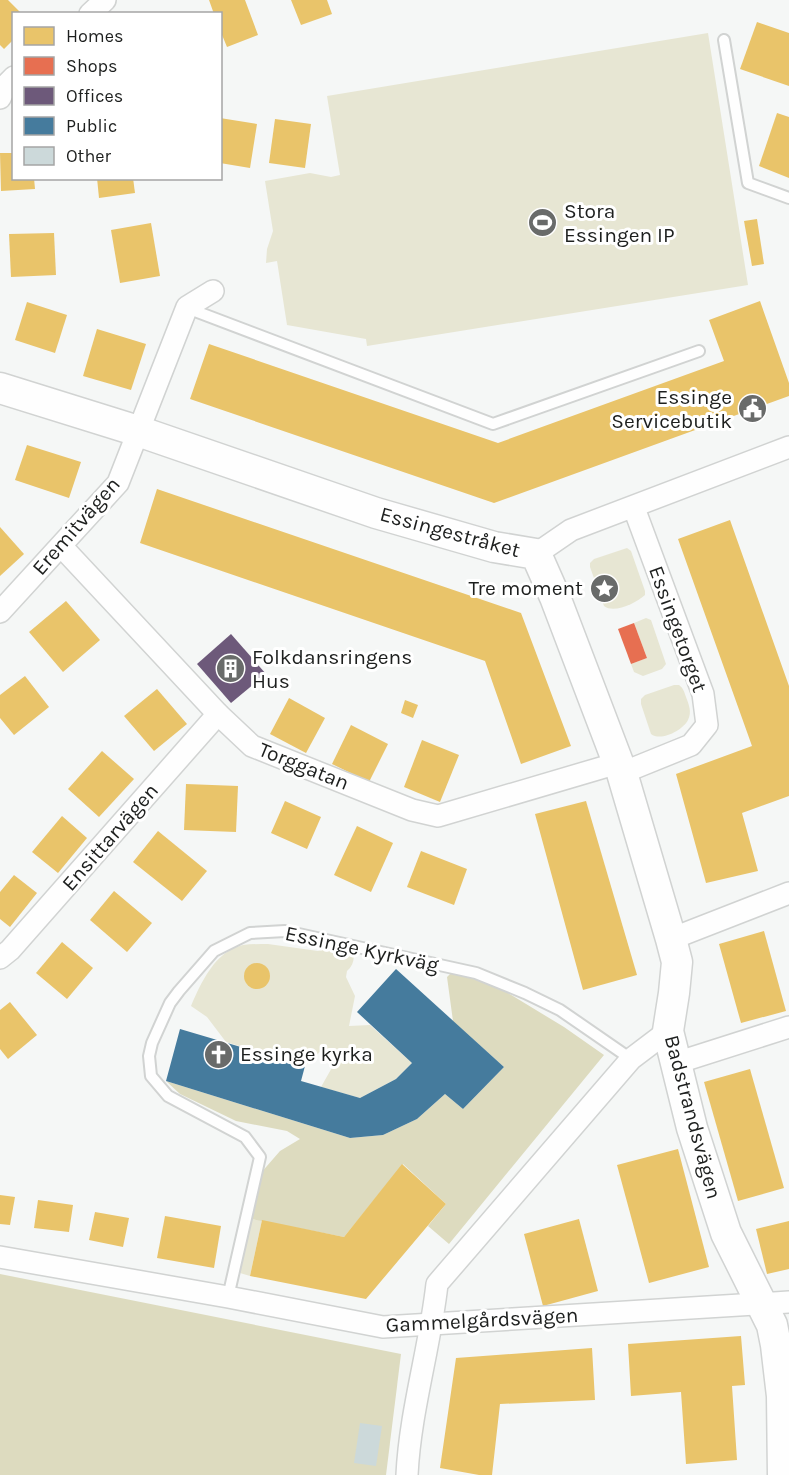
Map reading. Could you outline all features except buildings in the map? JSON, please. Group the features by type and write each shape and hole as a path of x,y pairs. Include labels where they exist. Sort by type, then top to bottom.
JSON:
{"street":[{"path":"92,12 105,0"},
{"path":"0,98 6,85 12,79"},
{"path":"138,431 187,308 213,291"},
{"name":"Essingestråket","path":"0,388 138,431 376,513 494,547 536,554 571,530 634,508 789,447"},
{"name":"Eremitvägen","path":"0,612 62,547 118,483 138,431"},
{"name":"Essingetorget","path":"620,768 692,745 707,725 704,694 634,508"},
{"name":"Torggatan","path":"62,547 218,714 252,746 412,810 438,816 620,768"},
{"name":"Badstrandsvägen","path":"536,554 555,597 620,768 671,939 677,962 668,1031 692,1128 726,1233 775,1304 772,1325 783,1396 783,1475"},
{"name":"Ensittarvägen","path":"0,958 10,950 218,714"},
{"path":"671,939 789,893"},
{"path":"675,1063 789,1028"},
{"path":"407,1475 408,1448 433,1324 437,1284 631,1059 668,1031"},
{"name":"Gammelgårdsvägen","path":"0,1257 383,1327 718,1305 775,1304"}],"lane":[{"path":"724,40 748,183 789,198"},
{"path":"187,308 493,424 699,351"},
{"name":"Essinge Kyrkväg","path":"228,1298 260,1157 245,1137 168,1096 151,1076 148,1056 170,1003 214,951 250,933 285,931 476,973 525,993 560,1011 631,1059"}],"green space":[{"name":"Stora Essingen IP","path":"708,33 748,285 367,346 366,339 287,325 277,261 266,263 267,249 273,231 265,181 310,173 331,177 340,175 327,96"},
{"path":"627,548 631,551 645,595 625,606 608,608 604,606 590,563 594,559"},
{"path":"646,618 651,620 666,664 662,669 643,676 634,672 631,664 647,658 634,623"},
{"path":"679,685 684,691 690,708 689,717 677,731 666,736 655,736 651,734 641,699 645,695"},
{"path":"268,944 318,951 328,946 353,951 353,962 346,977 355,996 349,1026 370,1025 412,1063 396,1079 360,1098 321,1087 334,1064 324,1048 305,1066 226,1042 207,1017 191,1006 210,969 224,954 243,945"},
{"path":"252,1219 262,1220 250,1276 240,1273"}],"shaded area":[{"path":"452,972 498,987 564,1027 604,1055 449,1244 428,1226 446,1204 403,1164 344,1237 252,1219 260,1174 280,1151 300,1139 287,1131 236,1121 180,1094 166,1081 350,1138 383,1135 417,1119 445,1094 463,1109 504,1067 453,1021 447,977"},
{"path":"0,1274 401,1354 386,1475 0,1475"}],"place":[{"name":"Stora Essingen IP","path":"543,223"},
{"name":"Essinge Servicebutik","path":"753,409"},
{"name":"Tre moment","path":"604,588"},
{"name":"Folkdansringens Hus","path":"231,669"},
{"name":"Essinge kyrka","path":"219,1054"}]}
